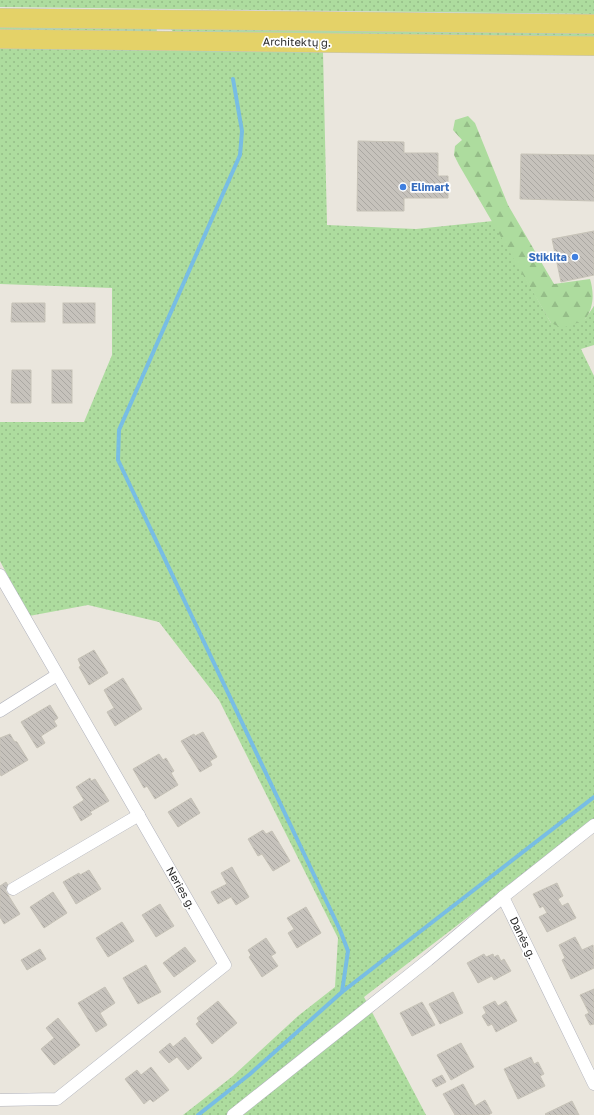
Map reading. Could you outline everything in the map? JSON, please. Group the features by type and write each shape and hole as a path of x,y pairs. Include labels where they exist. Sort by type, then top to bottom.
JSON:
{"main road":[{"name":"Architektų g.","path":"0,18 594,24"},
{"path":"162,20 162,41"},
{"name":"Architektų g.","path":"0,39 594,46"}],"street":[{"name":"Neries g.","path":"0,575 225,965 58,1099 0,1100"},
{"path":"0,711 57,675"},
{"path":"13,889 139,815"},
{"path":"233,1115 428,960 503,897 594,825"},
{"name":"Danės g.","path":"503,897 594,1084"}],"green space":[{"path":"0,0 594,0 594,14 0,7"},
{"path":"0,25 156,28 157,30 156,32 0,30"},
{"path":"171,29 594,33 594,39 173,32"},
{"path":"0,47 323,52 327,225 416,229 493,221 551,323 585,319 594,306 594,345 581,349 594,376 594,820 364,997 426,1115 183,1115 233,1076 298,1016 335,987 338,938 219,700 159,622 88,605 29,616 0,561 0,422 84,422 112,355 112,288 0,284"},
{"path":"468,116 475,123 508,205 554,284 590,279 593,294 592,304 589,314 584,320 562,328 551,323 459,165 454,155 455,146 462,140 453,130 455,120"}],"building":[{"name":"Elimart","path":"358,141 404,142 404,153 438,153 438,176 448,176 448,198 404,198 404,211 357,211"},
{"path":"521,154 594,155 594,201 520,199"},
{"name":"Stiklita","path":"594,231 594,275 561,282 552,239"},
{"path":"12,303 45,303 45,322 11,322"},
{"path":"63,303 95,303 95,323 63,323"},
{"path":"12,370 31,370 31,403 11,403"},
{"path":"52,370 72,370 72,403 52,403"},
{"path":"94,650 108,673 89,685 79,667 81,666 78,659"},
{"path":"123,678 142,709 115,726 107,712 114,708 104,690"},
{"path":"50,705 58,718 54,721 57,726 41,736 45,743 37,748 21,722"},
{"path":"203,732 217,757 210,761 212,765 200,772 181,741 194,734 195,736"},
{"path":"10,734 14,741 17,742 28,760 1,776 0,738"},
{"path":"159,754 163,760 166,758 174,771 171,773 178,785 155,799 147,786 144,788 133,769"},
{"path":"90,778 91,781 95,779 109,801 90,812 92,814 81,821 73,807 84,800 76,787"},
{"path":"191,798 200,813 178,827 168,812"},
{"path":"263,830 266,834 272,831 290,861 273,871 262,854 258,856 248,839"},
{"path":"232,867 249,897 236,905 231,897 218,904 211,892 227,884 221,873"},
{"path":"89,870 101,889 76,904 63,882 79,873 80,875"},
{"path":"6,882 9,887 5,890 20,914 4,924 0,917 0,886"},
{"path":"557,883 563,896 558,899 562,906 568,903 576,918 547,932 539,917 547,913 543,906 540,908 533,894"},
{"path":"53,892 67,913 44,928 30,907"},
{"path":"160,904 174,926 156,937 142,915"},
{"path":"306,907 321,933 297,948 288,933 294,929 287,918"},
{"path":"122,922 134,941 108,957 96,938"},
{"path":"575,937 582,950 593,945 594,968 571,979 562,960 565,958 559,945"},
{"path":"266,938 276,953 271,956 278,966 262,977 249,957 251,955 248,950"},
{"path":"185,947 196,961 174,977 163,963"},
{"path":"40,949 46,959 27,970 21,960"},
{"path":"484,954 486,957 493,954 494,957 498,955 501,961 504,959 511,971 494,980 492,976 478,983 467,963"},
{"path":"146,965 161,992 138,1004 123,978"},
{"path":"105,987 115,1003 100,1013 107,1025 96,1032 78,1003"},
{"path":"594,989 594,1024 590,1025 585,1015 589,1013 580,995"},
{"path":"453,992 463,1013 440,1024 429,1004"},
{"path":"218,1001 237,1023 212,1044 196,1024 199,1021 197,1018"},
{"path":"495,1001 498,1006 506,1001 517,1021 496,1032 492,1024 488,1026 482,1016 486,1013 483,1007"},
{"path":"422,1002 435,1025 412,1036 400,1013"},
{"path":"58,1018 80,1045 54,1065 41,1049 54,1038 46,1028"},
{"path":"185,1037 202,1058 188,1070 177,1057 169,1063 159,1052 170,1043 173,1047"},
{"path":"461,1043 474,1067 451,1080 437,1055"},
{"path":"531,1057 534,1064 538,1062 544,1074 540,1076 545,1086 518,1099 504,1069"},
{"path":"151,1067 169,1090 153,1102 150,1099 144,1104 125,1079 137,1070 141,1075"},
{"path":"442,1075 446,1082 436,1087 432,1080"},
{"path":"463,1084 475,1106 485,1100 492,1113 488,1115 455,1115 443,1094"},
{"path":"572,1101 579,1115 545,1114"}],"waterway":[{"path":"233,79 242,131 240,155 119,430 118,460 340,930 348,951 342,992"},
{"path":"198,1115 250,1074 342,992 594,797"}],"place":[{"name":"Elimart","path":"403,187"},
{"name":"Stiklita","path":"575,257"}]}
